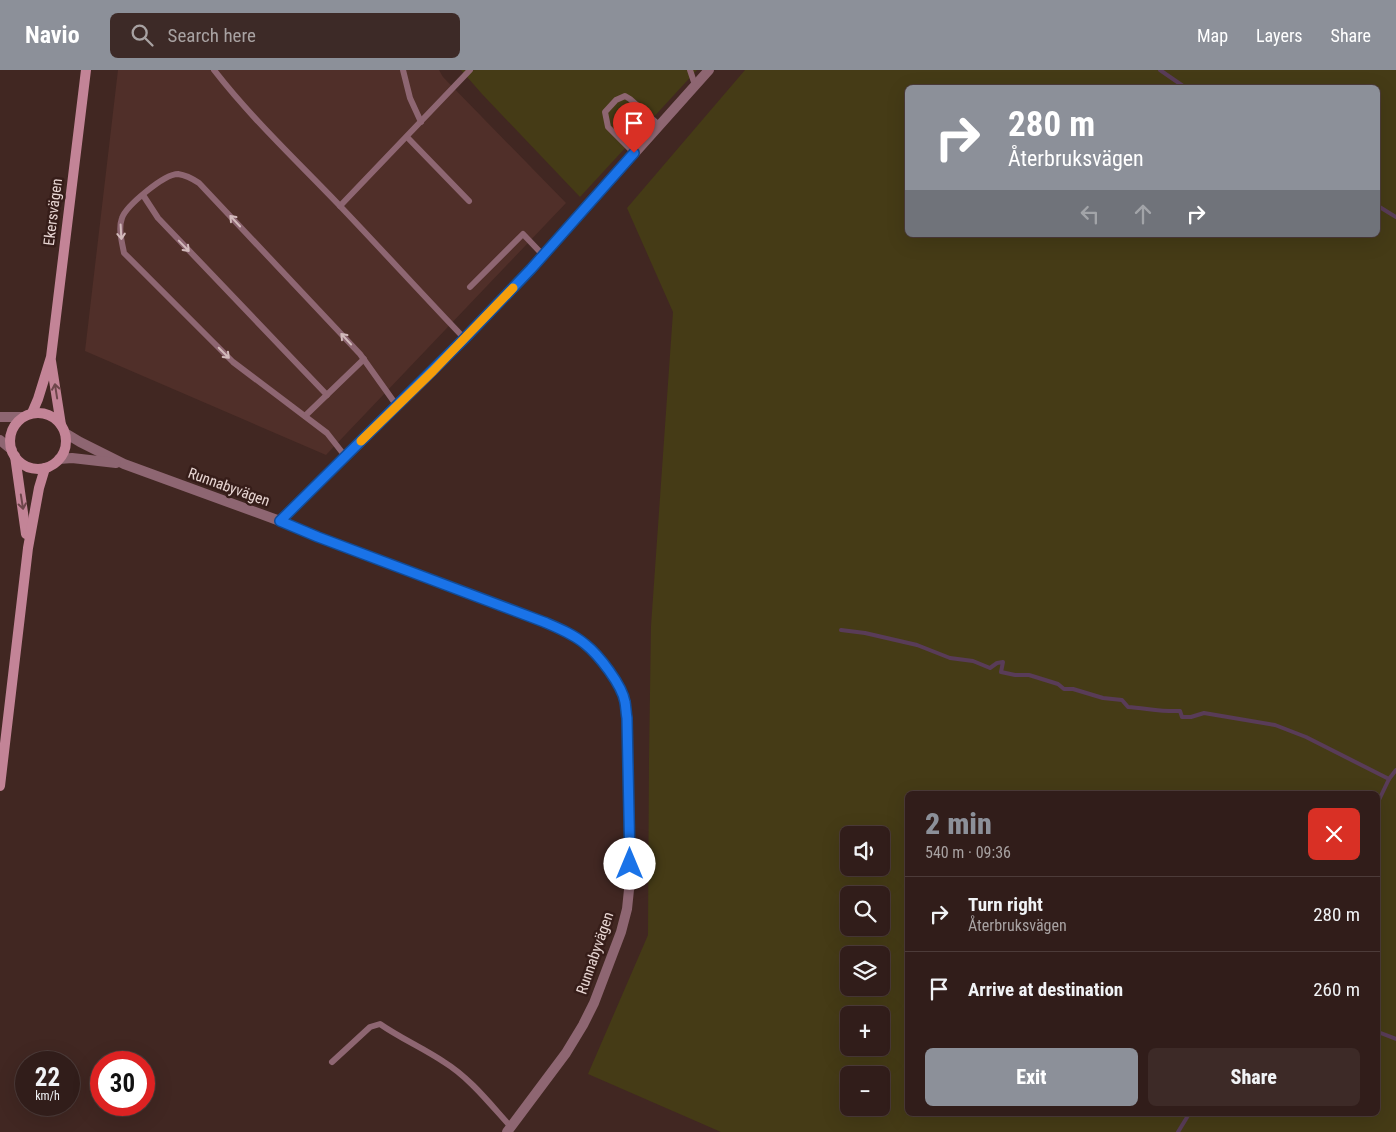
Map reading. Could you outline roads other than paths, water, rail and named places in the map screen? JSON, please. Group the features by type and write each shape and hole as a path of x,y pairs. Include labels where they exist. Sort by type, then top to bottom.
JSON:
{"main road":[{"name":"Ekersvägen","path":"28,415 38,399 51,357 86,70"},
{"name":"Ekersvägen","path":"51,357 63,429"},
{"path":"13,453 21,463 29,467 45,468 59,459 65,447 63,429 55,418 48,414 40,413 28,415 12,429 10,440 25,518 28,548"},
{"path":"0,786 24,574 39,488 45,468"}],"street":[{"path":"280,521 464,339 543,255 709,70"},
{"path":"0,417 28,415"},
{"name":"Runnabyvägen","path":"63,429 88,446 124,464 280,521 568,632 587,645 600,658 616,682 625,701 630,880 621,932 594,1003 583,1025 566,1052 509,1129"},
{"path":"0,440 13,453"},
{"name":"Runnabyvägen","path":"59,459 72,458 124,464"}],"lane":[{"path":"214,70 240,102 464,339"},
{"path":"403,70 410,98 421,122"},
{"path":"340,206 470,70"},
{"path":"690,70 695,85"},
{"path":"634,153 608,127 604,112 616,100 625,96 659,125"},
{"path":"407,137 469,201"},
{"path":"345,456 327,432 233,362 124,253 120,229 122,217 154,184 170,175 178,174 199,183 364,359 397,406"},
{"path":"143,195 158,218 327,395"},
{"path":"470,287 523,234 543,255"},
{"path":"305,416 364,359"},
{"name":"Runnabyvägen","path":"332,1062 370,1027 380,1024 394,1034 445,1062 474,1087 509,1129"}],"waterway":[{"path":"1160,70 1182,85"},
{"path":"1380,207 1396,217"},
{"path":"841,630 865,633 917,645 950,658 973,661 990,668 997,663 1003,662 1001,672 1029,675 1058,684 1064,689 1073,689 1103,698 1122,700 1128,707 1180,711 1182,717 1191,717 1204,713 1275,725 1306,737 1389,779"},
{"path":"1380,798 1389,779 1396,770"},
{"path":"1380,1033 1396,1039"},
{"path":"1178,1132 1188,1116"}]}
